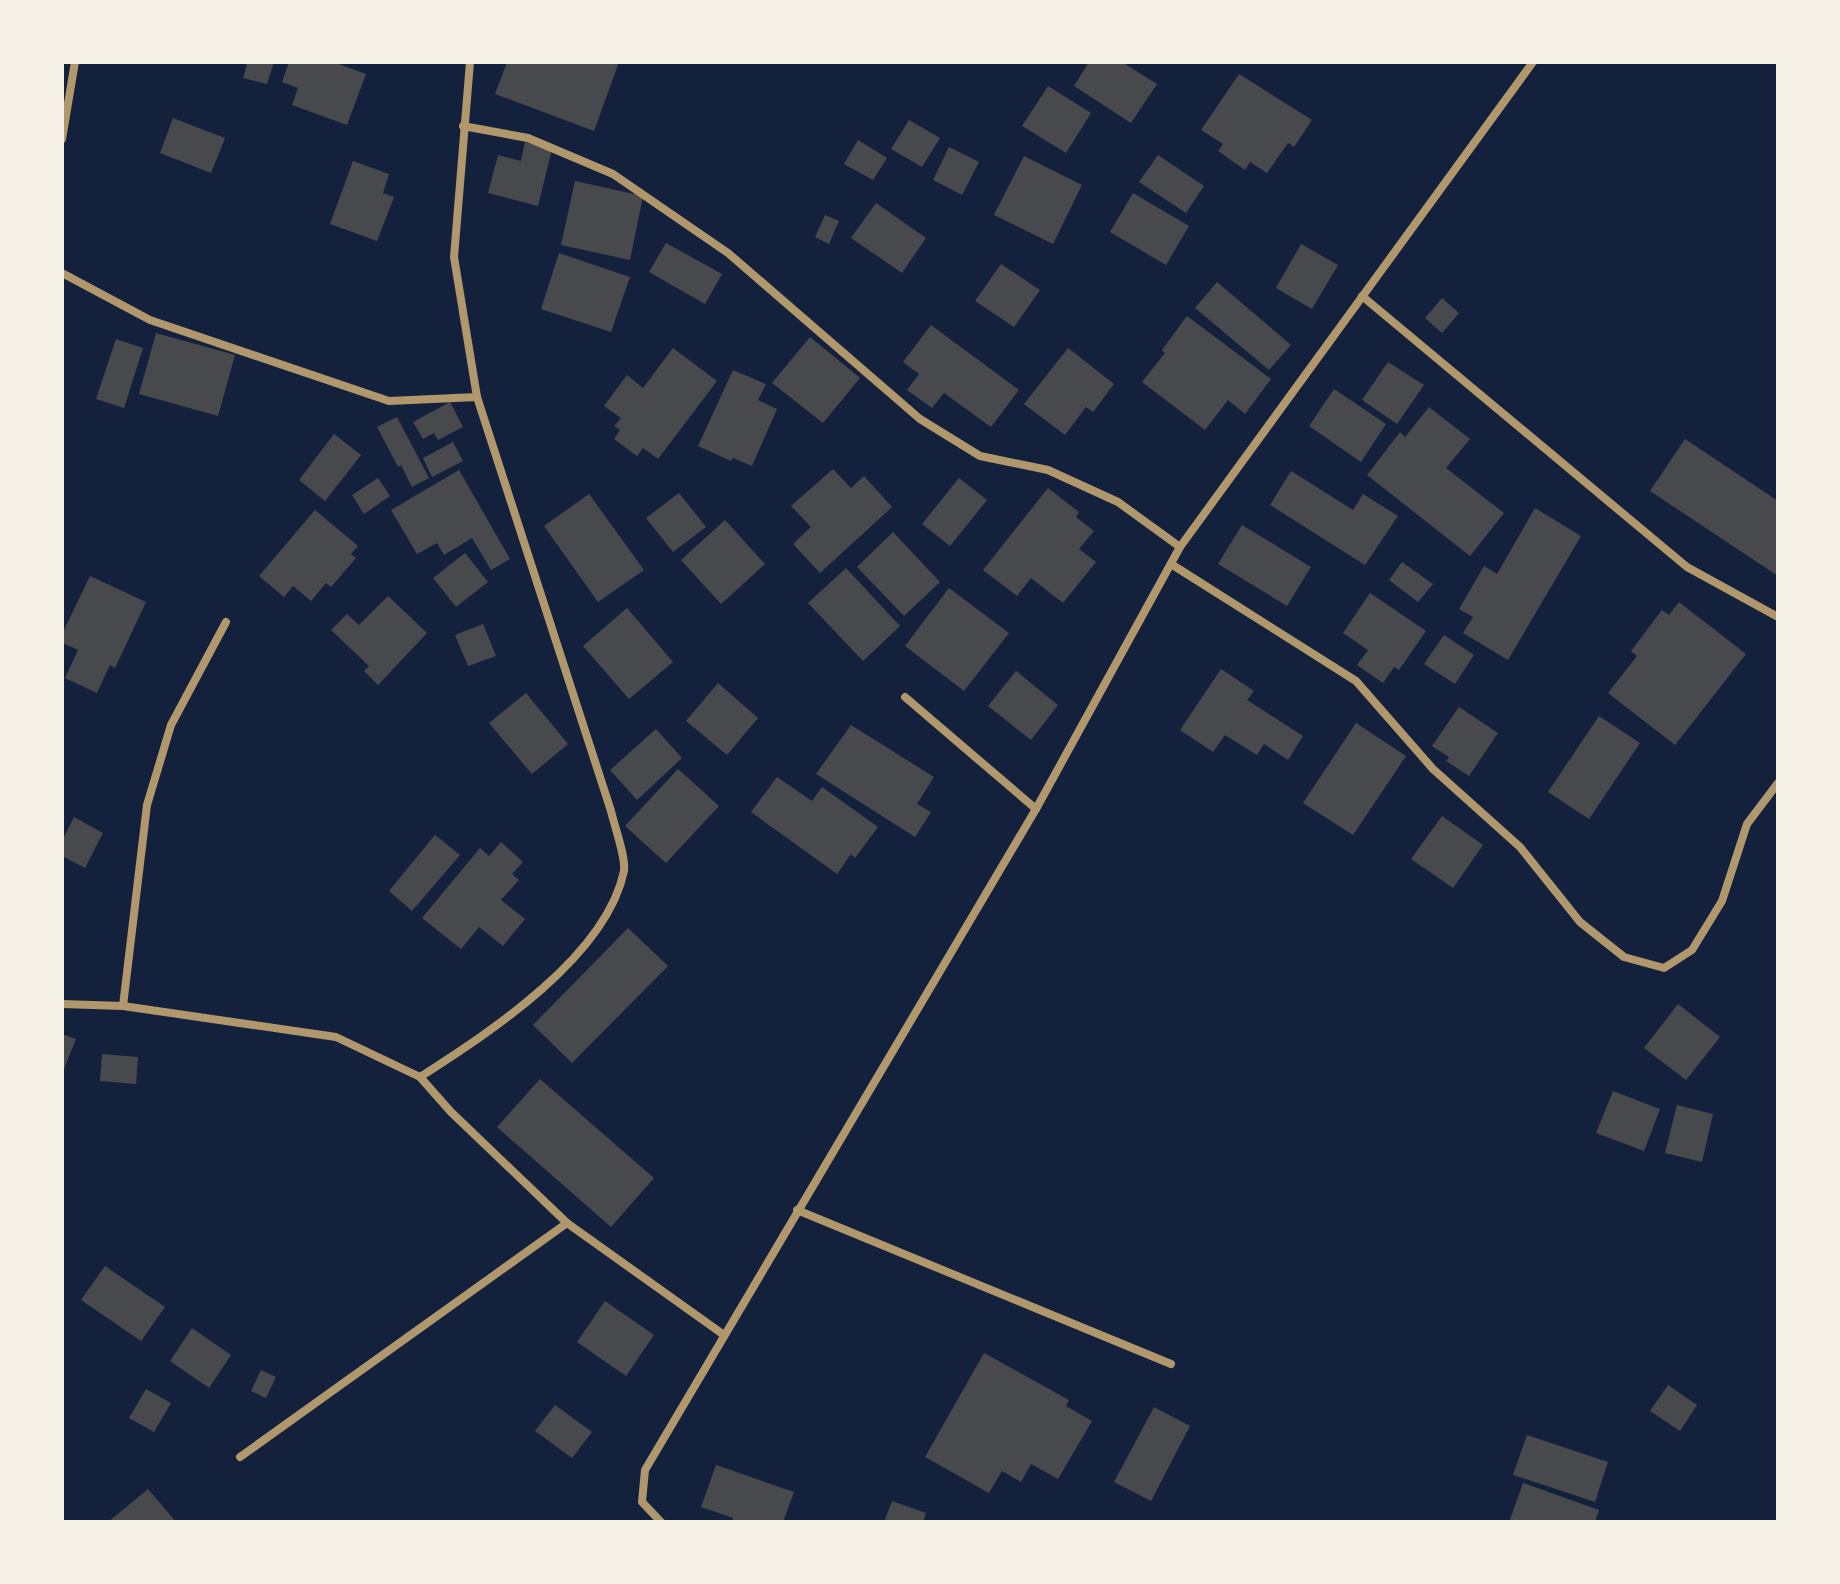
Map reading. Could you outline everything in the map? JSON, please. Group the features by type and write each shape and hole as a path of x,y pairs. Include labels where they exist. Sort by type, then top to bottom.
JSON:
{"street":[{"path":"62,139 75,62"},
{"path":"420,1077 487,1034 555,977 605,920 625,868 611,811 477,397 454,257 470,62"},
{"path":"661,1522 642,1502 645,1470 1036,809 1180,547 1533,62"},
{"path":"463,126 528,138 613,174 728,253 920,419 980,456 1048,470 1118,502 1180,547"},
{"path":"62,273 150,320 389,401 477,397"},
{"path":"1362,296 1687,567 1778,617"},
{"path":"1171,564 1356,681 1433,769 1520,847 1580,922 1624,957 1664,968 1692,950 1722,901 1747,824 1778,783"},
{"path":"123,1006 147,805 171,725 226,622"},
{"path":"905,697 1036,809"},
{"path":"62,1004 123,1006 336,1037 420,1077 451,1112 567,1223 724,1335"},
{"path":"797,1210 1171,1364"},
{"path":"240,1457 567,1223"}],"building":[{"path":"240,62 274,62 267,84 243,78 247,65"},
{"path":"289,62 333,62 366,74 347,125 292,105 298,88 282,82"},
{"path":"507,62 619,62 594,131 495,94"},
{"path":"1089,62 1122,62 1157,84 1131,123 1074,86"},
{"path":"1239,74 1312,120 1294,147 1288,143 1267,173 1250,162 1245,170 1218,151 1223,144 1201,130"},
{"path":"1048,86 1091,113 1066,153 1022,126"},
{"path":"173,118 225,138 211,173 160,153"},
{"path":"909,120 940,138 922,167 891,149"},
{"path":"858,140 887,158 873,180 844,164"},
{"path":"525,142 552,149 538,206 488,193 498,155 521,161"},
{"path":"949,147 979,162 962,195 933,180"},
{"path":"1158,155 1204,186 1186,213 1139,182"},
{"path":"1024,156 1082,185 1053,244 994,215"},
{"path":"353,161 389,174 383,193 394,197 377,241 330,224"},
{"path":"575,181 643,196 630,260 561,245"},
{"path":"1133,193 1189,226 1166,265 1110,232"},
{"path":"876,203 926,238 902,273 851,238"},
{"path":"825,215 839,221 829,244 815,237"},
{"path":"666,243 722,274 705,304 649,272"},
{"path":"1301,244 1338,265 1312,309 1276,288"},
{"path":"559,253 630,277 611,332 541,309"},
{"path":"1001,264 1040,290 1014,327 975,301"},
{"path":"1217,282 1291,345 1269,370 1195,308"},
{"path":"1442,298 1459,313 1442,333 1425,318"},
{"path":"1187,316 1271,379 1245,414 1228,400 1205,430 1142,382 1165,353 1162,350"},
{"path":"931,325 1019,390 991,427 944,393 932,408 907,390 919,374 903,362"},
{"path":"156,333 235,355 218,416 139,394"},
{"path":"810,337 860,378 823,423 772,383"},
{"path":"116,339 143,348 124,408 96,399"},
{"path":"673,348 717,381 658,459 643,448 637,456 614,439 620,430 614,426 621,418 604,406 627,375 643,388"},
{"path":"1068,348 1114,384 1093,412 1086,407 1065,435 1024,404"},
{"path":"1388,362 1424,385 1397,424 1362,400"},
{"path":"733,370 766,384 758,400 777,409 752,466 733,458 731,461 698,446"},
{"path":"1334,389 1386,424 1361,462 1309,426"},
{"path":"450,402 463,427 438,440 434,433 423,439 413,422"},
{"path":"1429,407 1470,439 1446,468 1504,513 1470,556 1367,475 1400,432 1405,437"},
{"path":"397,417 429,478 412,487 377,427"},
{"path":"334,434 361,455 325,501 299,480"},
{"path":"1685,439 1778,501 1778,576 1650,491"},
{"path":"453,442 463,461 432,477 423,458"},
{"path":"833,469 851,488 864,476 892,507 820,573 793,544 811,527 791,506"},
{"path":"459,470 510,559 491,570 472,538 444,555 437,543 417,554 391,510"},
{"path":"1291,471 1353,510 1363,494 1398,516 1365,565 1270,505"},
{"path":"378,478 390,496 364,514 352,495"},
{"path":"959,478 987,500 950,546 922,524"},
{"path":"1048,488 1079,512 1076,517 1094,531 1079,549 1096,562 1063,603 1031,578 1017,596 983,570"},
{"path":"679,493 706,527 673,552 646,518"},
{"path":"589,494 644,570 598,602 544,526"},
{"path":"1535,508 1581,536 1508,660 1463,633 1473,617 1459,609 1484,566 1497,574"},
{"path":"315,510 358,546 351,554 356,558 331,587 326,583 311,601 293,586 284,597 259,576"},
{"path":"725,520 765,564 721,604 681,560"},
{"path":"1242,525 1311,567 1287,606 1218,564"},
{"path":"893,532 940,582 904,616 857,567"},
{"path":"465,553 488,582 456,607 433,578"},
{"path":"1402,562 1433,584 1418,602 1389,580"},
{"path":"846,568 900,626 863,661 808,603"},
{"path":"90,576 146,602 115,668 110,665 97,693 65,678 78,650 62,643 62,634"},
{"path":"949,588 1009,633 964,691 905,646"},
{"path":"1370,593 1426,631 1399,670 1394,667 1383,683 1357,665 1368,650 1343,633"},
{"path":"388,596 427,633 378,685 364,671 369,666 331,630 347,614 359,625"},
{"path":"1679,602 1746,654 1675,745 1608,693 1637,656 1631,651 1662,610 1669,615"},
{"path":"627,608 673,662 629,699 583,646"},
{"path":"483,624 496,656 468,666 455,635"},
{"path":"1444,635 1474,655 1455,684 1424,664"},
{"path":"1221,669 1254,691 1247,700 1303,736 1288,760 1264,744 1257,755 1225,735 1213,752 1180,730"},
{"path":"1016,671 1058,705 1031,740 988,706"},
{"path":"718,683 758,718 727,755 686,721"},
{"path":"526,693 568,744 532,774 489,723"},
{"path":"1459,707 1498,733 1469,776 1446,761 1449,757 1432,746"},
{"path":"1599,716 1640,743 1589,819 1548,792"},
{"path":"1356,723 1406,756 1353,835 1303,803"},
{"path":"851,725 934,777 917,804 931,812 915,837 816,774"},
{"path":"656,729 682,758 637,800 610,770"},
{"path":"678,769 719,806 666,863 625,826"},
{"path":"777,777 812,801 822,787 878,827 855,858 851,854 837,874 751,812"},
{"path":"1442,816 1483,845 1453,888 1411,859"},
{"path":"74,817 103,833 85,868 62,856 62,841"},
{"path":"435,835 460,855 412,911 389,891"},
{"path":"501,842 523,862 512,874 519,880 501,900 525,919 503,946 479,927 461,949 422,918 480,848 489,856"},
{"path":"628,928 668,966 572,1063 533,1025"},
{"path":"1678,1004 1720,1037 1686,1080 1644,1048"},
{"path":"62,1034 76,1039 62,1074"},
{"path":"102,1054 138,1057 136,1084 100,1081"},
{"path":"540,1079 654,1178 611,1227 497,1127"},
{"path":"1613,1091 1660,1109 1644,1151 1596,1133"},
{"path":"1677,1105 1713,1114 1702,1162 1665,1153"},
{"path":"105,1266 165,1307 141,1341 81,1300"},
{"path":"605,1301 654,1335 626,1376 577,1342"},
{"path":"192,1328 231,1355 209,1388 170,1361"},
{"path":"984,1353 1069,1400 1066,1406 1092,1421 1058,1479 1031,1464 1021,1482 1002,1471 989,1493 925,1457"},
{"path":"261,1370 276,1377 266,1398 251,1391"},
{"path":"1668,1385 1697,1405 1680,1431 1650,1411"},
{"path":"146,1389 171,1403 154,1432 129,1418"},
{"path":"555,1405 592,1432 572,1458 535,1431"},
{"path":"1154,1407 1190,1426 1151,1501 1114,1482"},
{"path":"1527,1435 1608,1462 1595,1502 1513,1475"},
{"path":"716,1465 794,1492 783,1522 732,1522 733,1518 701,1507"},
{"path":"1523,1483 1599,1510 1595,1522 1509,1522"},
{"path":"148,1489 176,1522 108,1522"},
{"path":"892,1501 926,1513 923,1522 884,1522"}]}
